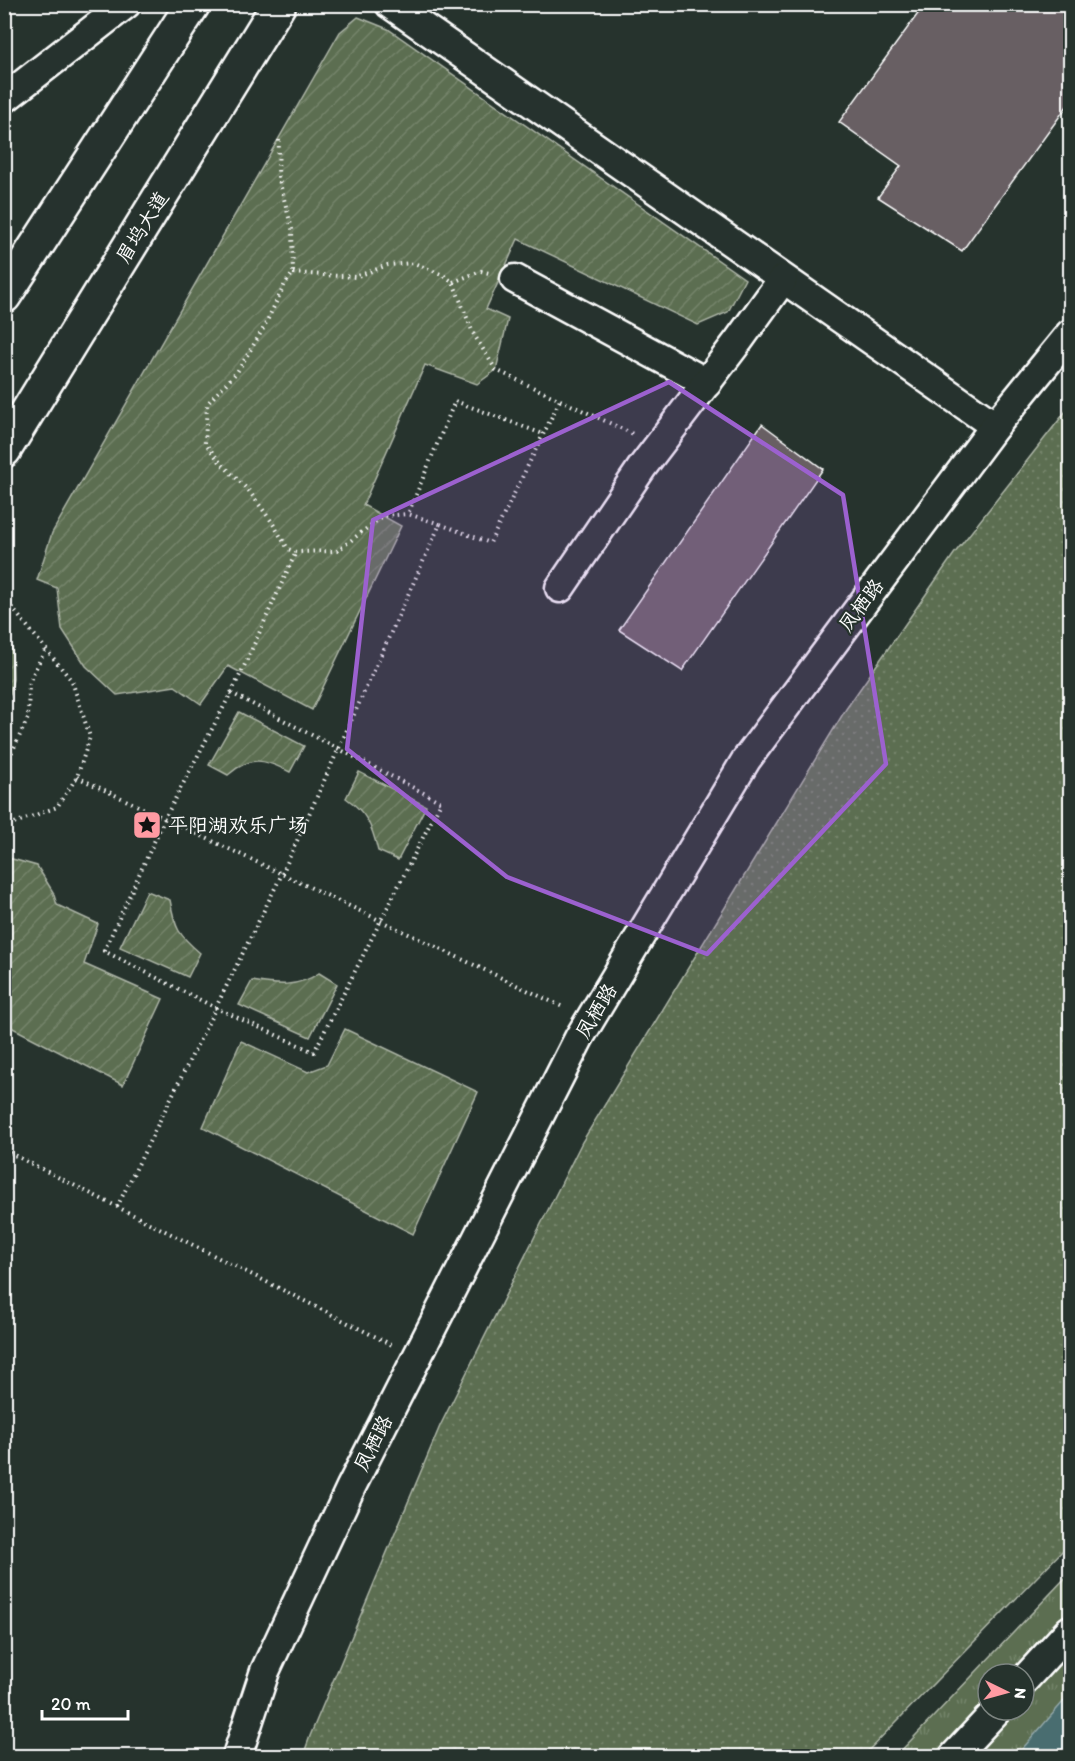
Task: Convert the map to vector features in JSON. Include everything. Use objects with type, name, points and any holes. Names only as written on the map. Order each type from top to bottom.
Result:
[{"type":"main road","points":[[4,296],[193,4]]},
{"type":"main road","name":"眉坞大道","points":[[4,450],[279,4]]},
{"type":"street","points":[[4,99],[126,4]]},
{"type":"street","points":[[390,4],[994,426]]},
{"type":"street","points":[[515,279],[707,383]]},
{"type":"street","points":[[560,588],[643,466],[783,279]]},
{"type":"street","name":"凤栖路","points":[[237,1756],[265,1671],[351,1487],[579,1038],[746,760],[994,426],[1071,334]]},
{"type":"street","points":[[1036,1667],[1071,1630]]},
{"type":"street","points":[[954,1756],[986,1722]]},
{"type":"path","points":[[279,140],[278,176],[292,229],[293,273],[237,372],[207,404],[205,443],[249,491],[288,549],[296,552],[337,551],[383,516],[408,514],[490,543],[560,400]]},
{"type":"path","points":[[293,273],[355,277],[388,265],[414,263],[443,275],[453,282],[473,333],[496,370],[658,446]]},
{"type":"path","points":[[453,282],[481,271],[515,279]]},
{"type":"path","points":[[408,514],[455,401],[543,434]]},
{"type":"path","points":[[117,1206],[282,874],[440,524]]},
{"type":"path","points":[[231,693],[441,802],[315,1052],[216,1008],[104,951],[165,818],[241,673],[296,552]]},
{"type":"path","points":[[4,597],[72,681],[90,737],[77,777],[57,807],[4,827]]},
{"type":"path","points":[[4,769],[28,718],[29,682],[46,648]]},
{"type":"path","points":[[77,777],[590,1020]]},
{"type":"path","points":[[4,1150],[417,1358]]},
{"type":"highlighted area","points":[[669,382],[843,495],[886,764],[707,954],[507,877],[347,749],[373,520]]},
{"type":"green space","points":[[358,17],[388,29],[745,279],[728,312],[698,325],[518,239],[486,309],[508,319],[496,370],[477,384],[425,365],[363,505],[401,526],[312,710],[228,666],[201,704],[175,686],[117,695],[86,666],[62,629],[57,588],[37,580],[52,533],[340,32]]},
{"type":"green space","points":[[1070,406],[1070,1543],[863,1756],[303,1756],[440,1426],[582,1142],[846,709],[954,554]]},
{"type":"green space","points":[[5,638],[12,648],[13,679],[5,717]]},
{"type":"green space","points":[[239,712],[304,746],[290,772],[273,764],[258,761],[244,764],[228,775],[209,765]]},
{"type":"green space","points":[[359,772],[426,806],[398,860],[378,851],[368,821],[346,798]]},
{"type":"green space","points":[[5,857],[37,866],[53,892],[57,905],[98,924],[84,964],[163,999],[123,1085],[5,1024]]},
{"type":"green space","points":[[147,891],[170,900],[179,930],[200,953],[188,977],[120,947]]},
{"type":"green space","points":[[319,973],[337,984],[310,1037],[239,1005],[252,981],[295,983]]},
{"type":"green space","points":[[345,1029],[478,1092],[413,1234],[203,1127],[241,1041],[308,1072],[327,1065]]},
{"type":"green space","points":[[1070,1573],[1070,1756],[896,1756],[976,1672],[976,1722],[1036,1722],[1036,1662],[985,1662]]},
{"type":"water","points":[[1070,1694],[1070,1756],[1016,1756]]},
{"type":"building","points":[[925,4],[1070,4],[1070,102],[962,251],[878,197],[901,166],[839,122]]},
{"type":"building","points":[[762,424],[823,469],[682,671],[619,630]]},
{"type":"place","name":"平阳湖欢乐广场","points":[[147,825]]}]
